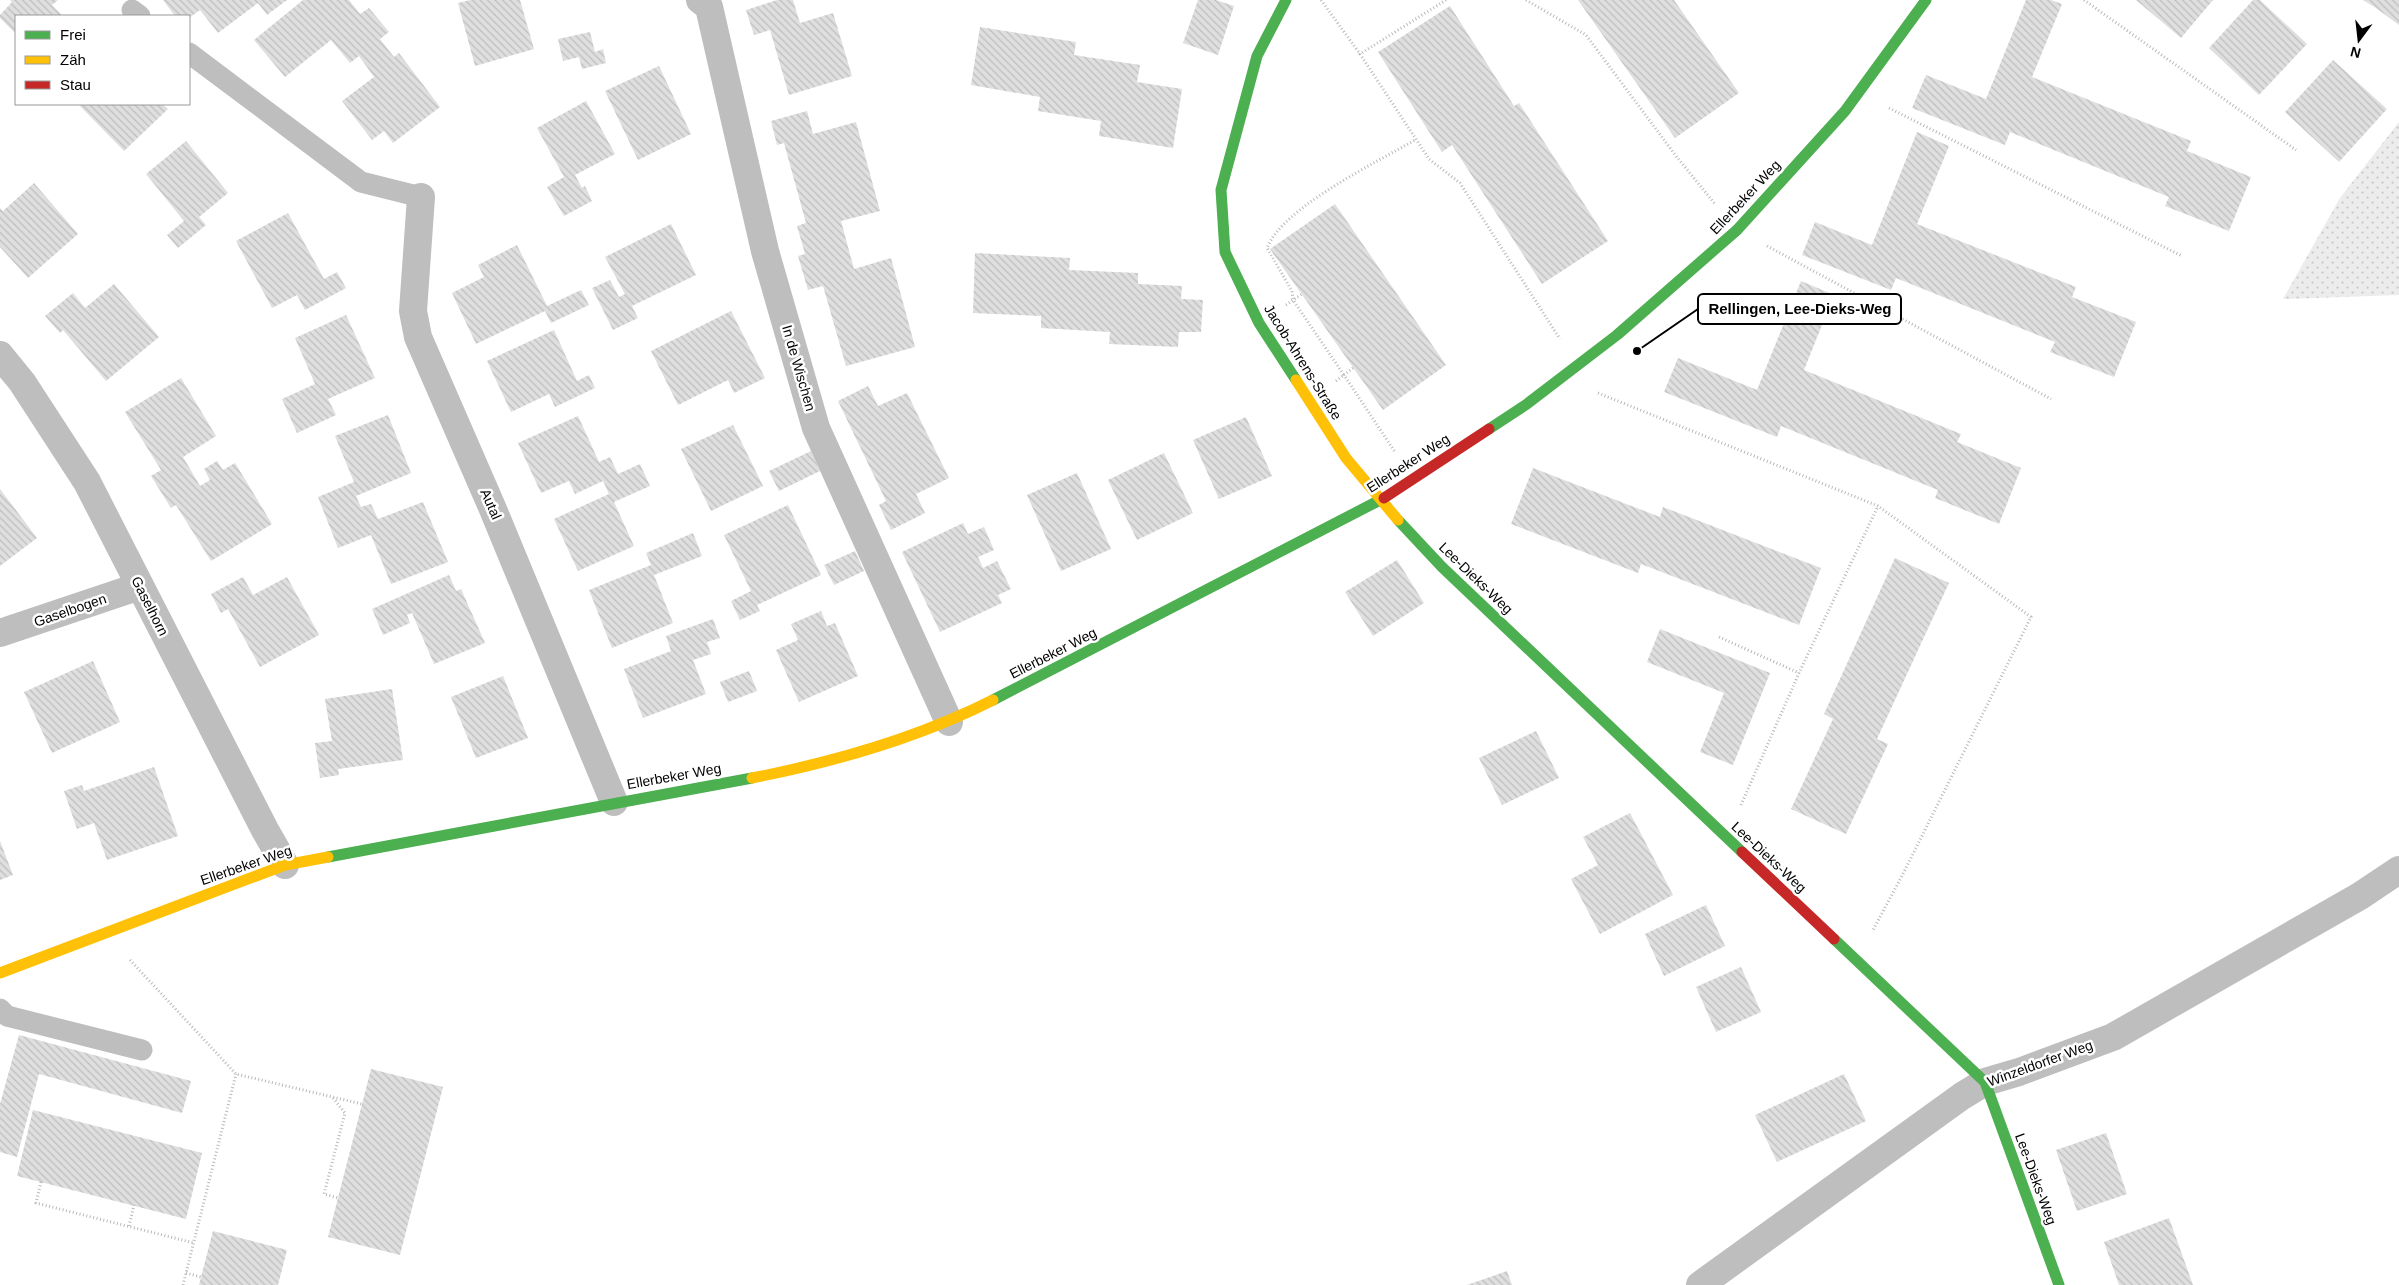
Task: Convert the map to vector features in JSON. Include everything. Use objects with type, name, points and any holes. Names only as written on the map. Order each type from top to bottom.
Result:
[{"type":"street","name":"In de Wischen","points":[[700,0],[709,7],[765,251],[816,428],[949,722]]},
{"type":"street","name":"Jacob-Ahrens-Straße","points":[[1286,0],[1257,56],[1221,190],[1225,252],[1259,323],[1311,400],[1351,465],[1381,500]]},
{"type":"street","name":"Ellerbeker Weg","points":[[0,973],[285,865],[808,766],[949,722],[1084,654],[1381,500],[1527,404],[1617,335],[1737,230],[1845,111],[1926,0]]},
{"type":"street","name":"Autal","points":[[421,197],[413,311],[418,337],[492,507],[614,802]]},
{"type":"street","name":"Gaselhorn","points":[[0,355],[22,382],[87,482],[265,830],[285,865]]},
{"type":"street","name":"Lee-Dieks-Weg","points":[[1381,500],[1442,566],[1726,839],[1985,1082],[2059,1285]]},
{"type":"street","name":"Gaselbogen","points":[[0,633],[140,586]]},
{"type":"street","name":"Winzeldorfer Weg","points":[[1700,1285],[1962,1096],[1985,1082],[2019,1072],[2113,1037],[2360,896],[2399,870]]},
{"type":"lane","points":[[190,54],[361,182],[421,197]]},
{"type":"lane","points":[[0,1009],[7,1016],[142,1050]]},
{"type":"path","points":[[1321,0],[1360,54],[1414,140],[1429,159],[1460,183],[1564,344]]},
{"type":"path","points":[[1360,54],[1446,0]]},
{"type":"path","points":[[1526,0],[1586,35],[1676,156],[1719,208]]},
{"type":"path","points":[[2084,0],[2296,150]]},
{"type":"path","points":[[1889,108],[2182,256]]},
{"type":"path","points":[[1400,461],[1293,300],[1292,291],[1267,248],[1271,237],[1311,201],[1414,140]]},
{"type":"path","points":[[1763,244],[2051,399]]},
{"type":"path","points":[[1311,400],[1353,368]]},
{"type":"path","points":[[1598,393],[1878,506],[2031,617],[1903,874],[1871,933],[1863,966]]},
{"type":"path","points":[[1726,839],[1799,673],[1878,506]]},
{"type":"path","points":[[1719,638],[1799,673]]},
{"type":"path","points":[[128,957],[236,1074],[362,1104]]},
{"type":"path","points":[[183,1285],[236,1074]]},
{"type":"path","points":[[332,1097],[345,1113],[324,1194],[338,1198]]},
{"type":"path","points":[[41,1182],[36,1203],[194,1243]]},
{"type":"path","points":[[129,1226],[134,1206]]},
{"type":"path","points":[[186,1273],[201,1277]]},
{"type":"shaded area","points":[[2399,122],[2399,295],[2283,299],[2340,198]]},
{"type":"building","points":[[10,0],[58,0],[52,5],[62,15],[15,15],[15,33],[0,18],[0,15],[12,2]]},
{"type":"building","points":[[163,0],[287,0],[267,15],[258,3],[218,33],[200,10],[190,17],[190,15],[174,15]]},
{"type":"building","points":[[303,0],[349,0],[360,14],[369,8],[389,32],[380,39],[394,57],[399,53],[440,107],[393,143],[384,131],[372,140],[342,101],[374,77],[359,56],[350,63],[331,40],[285,77],[254,40]]},
{"type":"building","points":[[470,0],[520,0],[534,49],[475,66],[458,3]]},
{"type":"building","points":[[777,0],[793,0],[800,23],[833,13],[852,76],[789,95],[770,30],[754,35],[746,10]]},
{"type":"building","points":[[1198,0],[1216,0],[1234,6],[1218,55],[1183,43]]},
{"type":"building","points":[[1578,0],[1674,0],[1739,93],[1675,138]]},
{"type":"building","points":[[2026,0],[2051,0],[2062,4],[2032,77],[2191,141],[2187,151],[2251,177],[2229,231],[2165,206],[2169,197],[2010,132],[2005,145],[1912,108],[1926,75],[1986,99]]},
{"type":"building","points":[[2136,0],[2213,0],[2181,38]]},
{"type":"building","points":[[2253,0],[2260,0],[2307,44],[2259,95],[2209,48]]},
{"type":"building","points":[[2363,0],[2399,0],[2399,25],[2376,8]]},
{"type":"building","points":[[1450,6],[1514,106],[1519,103],[1608,241],[1542,284],[1452,145],[1442,152],[1378,52]]},
{"type":"building","points":[[980,27],[1076,42],[1074,55],[1140,65],[1137,82],[1182,89],[1173,148],[1099,136],[1101,121],[1038,111],[1040,97],[971,85]]},
{"type":"building","points":[[590,32],[595,52],[603,49],[606,63],[582,69],[579,57],[563,61],[558,39]]},
{"type":"building","points":[[2333,60],[2387,109],[2339,162],[2285,112]]},
{"type":"building","points":[[659,66],[691,134],[638,160],[605,91]]},
{"type":"building","points":[[586,101],[615,154],[575,175],[582,188],[585,186],[592,201],[564,216],[547,187],[564,177],[537,128]]},
{"type":"building","points":[[79,105],[163,105],[168,109],[124,151]]},
{"type":"building","points":[[807,111],[813,134],[856,122],[880,211],[841,221],[854,269],[891,258],[915,347],[846,366],[823,286],[808,290],[798,256],[805,254],[797,226],[806,223],[784,143],[777,145],[771,121]]},
{"type":"building","points":[[1917,132],[1949,146],[1917,224],[2076,287],[2072,297],[2136,322],[2114,377],[2050,352],[2055,342],[1896,278],[1891,290],[1802,255],[1815,222],[1872,245]]},
{"type":"building","points":[[186,141],[228,193],[199,217],[206,225],[178,248],[167,235],[184,221],[146,174]]},
{"type":"building","points":[[34,183],[78,234],[28,278],[0,247],[0,208],[3,211]]},
{"type":"building","points":[[1335,204],[1446,365],[1383,410],[1270,249]]},
{"type":"building","points":[[288,213],[324,279],[337,272],[346,288],[305,310],[297,295],[272,308],[236,241]]},
{"type":"building","points":[[671,224],[696,275],[632,306],[638,318],[613,330],[592,288],[610,280],[619,297],[625,294],[605,257]]},
{"type":"building","points":[[517,245],[547,306],[581,290],[589,305],[551,323],[545,311],[476,344],[452,293],[484,277],[478,265]]},
{"type":"building","points":[[975,253],[1070,258],[1069,270],[1138,273],[1138,284],[1182,286],[1181,299],[1203,300],[1201,332],[1179,332],[1178,347],[1109,344],[1110,332],[1041,328],[1041,316],[973,313]]},
{"type":"building","points":[[1801,281],[1834,295],[1804,370],[1961,434],[1957,442],[2021,468],[1999,524],[1935,498],[1938,490],[1781,426],[1777,437],[1664,392],[1678,358],[1757,390]]},
{"type":"building","points":[[114,284],[159,337],[106,381],[63,330],[60,333],[45,316],[73,293],[85,308]]},
{"type":"building","points":[[731,311],[765,378],[734,393],[728,380],[678,405],[651,351]]},
{"type":"building","points":[[346,315],[375,378],[328,399],[336,415],[297,433],[282,399],[315,384],[295,338]]},
{"type":"building","points":[[554,330],[577,381],[589,375],[595,388],[555,407],[549,394],[511,412],[487,361]]},
{"type":"building","points":[[181,378],[216,436],[183,457],[200,486],[210,480],[204,469],[217,461],[223,470],[235,463],[272,524],[211,561],[176,505],[171,508],[151,476],[161,470],[125,412]]},
{"type":"building","points":[[868,386],[878,406],[907,393],[949,478],[916,494],[925,513],[891,530],[879,505],[886,501],[838,401]]},
{"type":"building","points":[[388,415],[411,473],[356,496],[361,507],[371,504],[378,519],[423,502],[448,562],[391,584],[371,535],[338,548],[318,497],[354,482],[335,436]]},
{"type":"building","points":[[578,416],[599,462],[610,457],[618,474],[640,464],[650,486],[614,502],[634,546],[578,571],[554,519],[609,494],[603,481],[575,494],[569,481],[541,493],[518,443]]},
{"type":"building","points":[[1246,417],[1272,476],[1219,499],[1193,440]]},
{"type":"building","points":[[733,425],[763,486],[711,511],[681,449]]},
{"type":"building","points":[[811,451],[820,471],[779,491],[769,471]]},
{"type":"building","points":[[1164,453],[1193,513],[1137,540],[1108,480]]},
{"type":"building","points":[[1533,468],[1660,517],[1663,507],[1821,568],[1799,625],[1641,564],[1638,573],[1511,524]]},
{"type":"building","points":[[1077,473],[1111,549],[1061,571],[1027,495]]},
{"type":"building","points":[[0,489],[37,538],[0,566]]},
{"type":"building","points":[[788,505],[821,575],[757,605],[760,611],[740,620],[731,601],[751,591],[724,535]]},
{"type":"building","points":[[963,523],[968,534],[984,527],[994,550],[978,557],[983,568],[997,561],[1011,589],[998,595],[1002,603],[940,632],[902,552]]},
{"type":"building","points":[[693,533],[702,556],[654,575],[673,623],[612,648],[589,590],[651,565],[646,553]]},
{"type":"building","points":[[855,551],[864,571],[834,585],[824,565]]},
{"type":"building","points":[[1895,558],[1949,583],[1877,739],[1888,744],[1846,834],[1791,809],[1833,719],[1824,714]]},
{"type":"building","points":[[1397,560],[1424,603],[1373,636],[1345,592]]},
{"type":"building","points":[[449,575],[456,591],[461,589],[485,643],[434,664],[412,613],[407,615],[410,623],[383,635],[372,609]]},
{"type":"building","points":[[243,577],[253,595],[287,577],[319,635],[260,667],[228,609],[221,613],[211,594]]},
{"type":"building","points":[[821,611],[827,626],[835,623],[858,676],[799,702],[776,650],[798,640],[791,624]]},
{"type":"building","points":[[713,619],[720,638],[707,642],[711,654],[693,660],[706,694],[643,718],[624,669],[671,651],[666,636]]},
{"type":"building","points":[[1660,629],[1770,673],[1733,765],[1700,752],[1724,693],[1647,662]]},
{"type":"building","points":[[93,661],[120,722],[52,753],[24,692]]},
{"type":"building","points":[[749,671],[757,691],[728,702],[720,682]]},
{"type":"building","points":[[503,676],[528,738],[476,758],[451,697]]},
{"type":"building","points":[[392,689],[403,760],[338,769],[339,775],[320,778],[315,743],[332,741],[325,699]]},
{"type":"building","points":[[1536,731],[1559,778],[1502,805],[1479,758]]},
{"type":"building","points":[[154,767],[178,836],[107,860],[94,823],[77,829],[64,791],[82,785],[84,791]]},
{"type":"building","points":[[1630,813],[1673,895],[1600,934],[1571,879],[1598,865],[1583,837]]},
{"type":"building","points":[[0,841],[13,875],[0,880]]},
{"type":"building","points":[[1706,905],[1725,946],[1664,976],[1645,934]]},
{"type":"building","points":[[1741,967],[1761,1012],[1716,1032],[1696,987]]},
{"type":"building","points":[[19,1035],[191,1081],[182,1113],[39,1074],[17,1157],[0,1152],[0,1104]]},
{"type":"building","points":[[371,1069],[443,1087],[400,1255],[328,1237]]},
{"type":"building","points":[[1844,1074],[1866,1121],[1777,1162],[1755,1115]]},
{"type":"building","points":[[33,1110],[202,1153],[186,1219],[17,1176]]},
{"type":"building","points":[[2106,1133],[2127,1194],[2077,1211],[2056,1150]]},
{"type":"building","points":[[2169,1218],[2193,1285],[2119,1285],[2104,1242]]},
{"type":"building","points":[[213,1231],[287,1250],[278,1285],[199,1285]]},
{"type":"building","points":[[1507,1271],[1512,1285],[1467,1285]]},
{"type":"traffic: fast","points":[[1286,0],[1257,56],[1221,190],[1225,252],[1259,323],[1296,380]]},
{"type":"traffic: fast","points":[[1489,429],[1527,404],[1617,335],[1737,230],[1845,111],[1926,0]]},
{"type":"traffic: fast","points":[[993,700],[1384,498]]},
{"type":"traffic: fast","points":[[1398,520],[1442,567],[1742,852]]},
{"type":"traffic: fast","points":[[328,857],[752,778]]},
{"type":"traffic: fast","points":[[1834,939],[1985,1082],[2059,1285]]},
{"type":"traffic: slow","points":[[1296,380],[1346,458],[1398,520]]},
{"type":"traffic: slow","points":[[752,778],[783,772],[875,747],[935,726],[993,700]]},
{"type":"traffic: slow","points":[[0,973],[285,865],[328,857]]},
{"type":"traffic: jam","points":[[1384,498],[1489,429]]},
{"type":"traffic: jam","points":[[1742,852],[1834,939]]},
{"type":"place","name":"Rellingen, Lee-Dieks-Weg","points":[[1637,351]]}]
